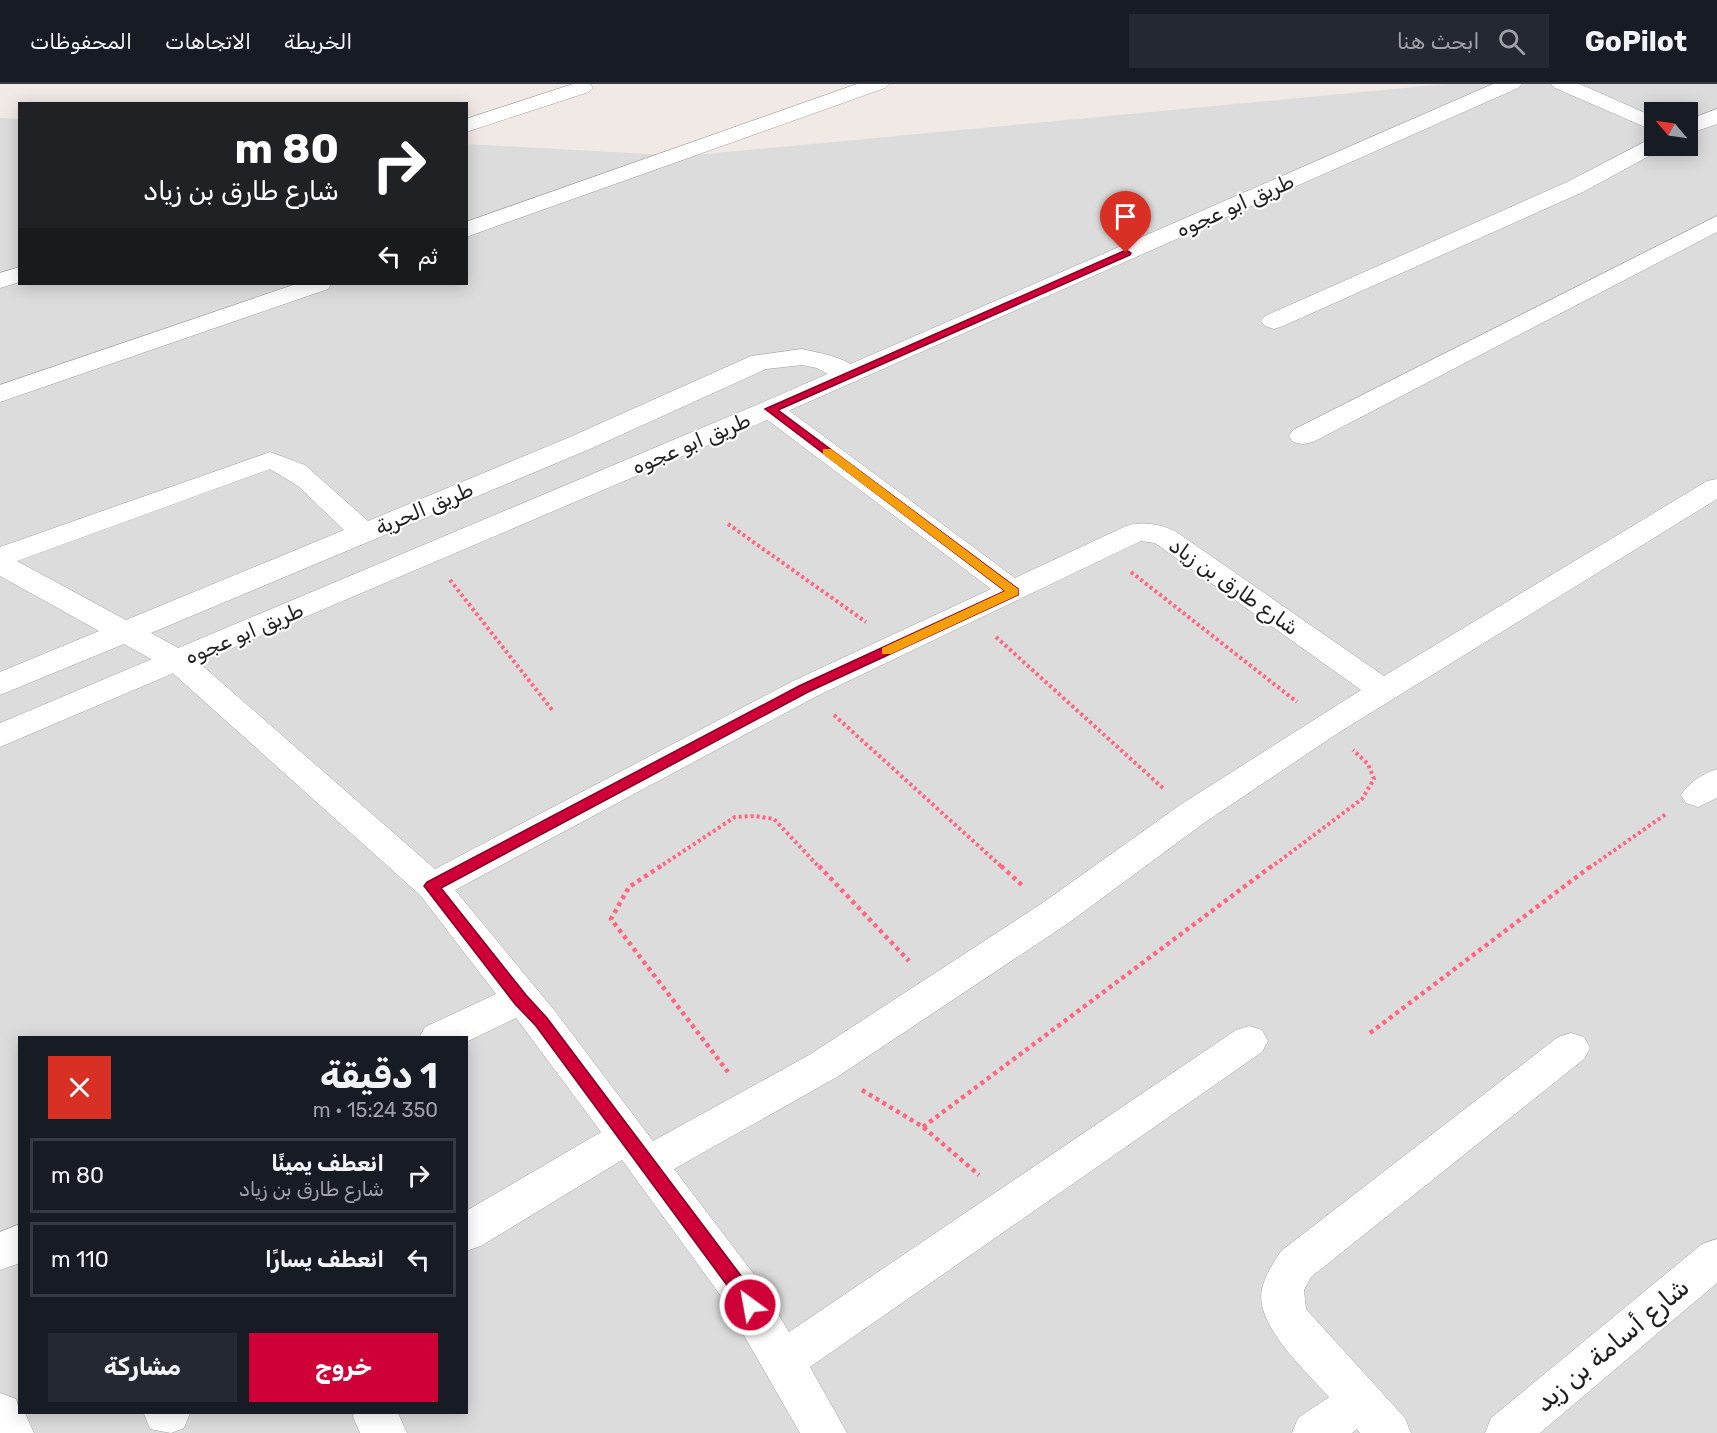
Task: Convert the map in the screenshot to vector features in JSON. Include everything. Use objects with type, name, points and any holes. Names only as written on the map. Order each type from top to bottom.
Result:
[{"type":"street","points":[[468,230],[704,144],[878,84]]},
{"type":"street","name":"طريق ابو عجوه","points":[[0,736],[849,375],[1511,84]]},
{"type":"street","points":[[1562,84],[1644,120]]},
{"type":"street","points":[[468,125],[582,88]]},
{"type":"street","points":[[1698,124],[1717,116]]},
{"type":"street","points":[[1274,321],[1575,187],[1644,149]]},
{"type":"street","points":[[1303,436],[1717,223]]},
{"type":"street","points":[[0,281],[18,275]]},
{"type":"street","points":[[0,394],[316,285]]},
{"type":"street","name":"طريق الحرية","points":[[0,684],[580,443],[760,362],[802,357],[825,362],[849,375]]},
{"type":"street","points":[[770,409],[1014,592]]},
{"type":"street","points":[[0,557],[270,460],[283,463],[298,474],[364,533]]},
{"type":"street","points":[[468,1232],[636,1151],[754,1106],[823,1066],[1054,914],[1192,813],[1327,725],[1717,487]]},
{"type":"street","name":"شارع طارق بن زياد","points":[[432,886],[804,689],[1014,592],[1136,532],[1152,532],[1166,537],[1384,691]]},
{"type":"street","points":[[0,564],[178,661],[432,886],[521,999],[542,1022],[738,1286],[825,1433]]},
{"type":"street","points":[[442,1036],[521,999]]},
{"type":"street","points":[[783,1361],[1249,1041]]},
{"type":"street","points":[[1314,1433],[1375,1418],[1288,1319],[1281,1295],[1285,1281],[1296,1264],[1571,1048]]},
{"type":"street","points":[[0,1252],[18,1243]]},
{"type":"street","name":"شارع أسامة بن زيد","points":[[1507,1433],[1717,1257]]},
{"type":"street","points":[[0,1414],[12,1433]]},
{"type":"path","points":[[728,524],[898,645]]},
{"type":"path","points":[[923,1127],[1362,799],[1374,779],[1368,764],[1327,725],[1102,550]]},
{"type":"path","points":[[429,554],[553,711]]},
{"type":"path","points":[[969,612],[1192,813]]},
{"type":"path","points":[[804,689],[1054,914]]},
{"type":"path","points":[[754,1106],[611,919],[629,887],[735,817],[755,816],[774,819],[937,990]]},
{"type":"path","points":[[1370,1033],[1616,847]]},
{"type":"path","points":[[823,1066],[923,1127],[1011,1204]]},
{"type":"shaded area","points":[[1447,84],[1717,84],[1717,1433],[0,1433],[0,118],[18,119],[18,285],[468,285],[468,144],[684,156]]},
{"type":"slow traffic","points":[[827,452],[1014,592],[886,651]]},
{"type":"route","points":[[750,1305],[542,1022],[521,999],[432,886],[804,689],[1014,592],[770,409],[1126,253]]}]
